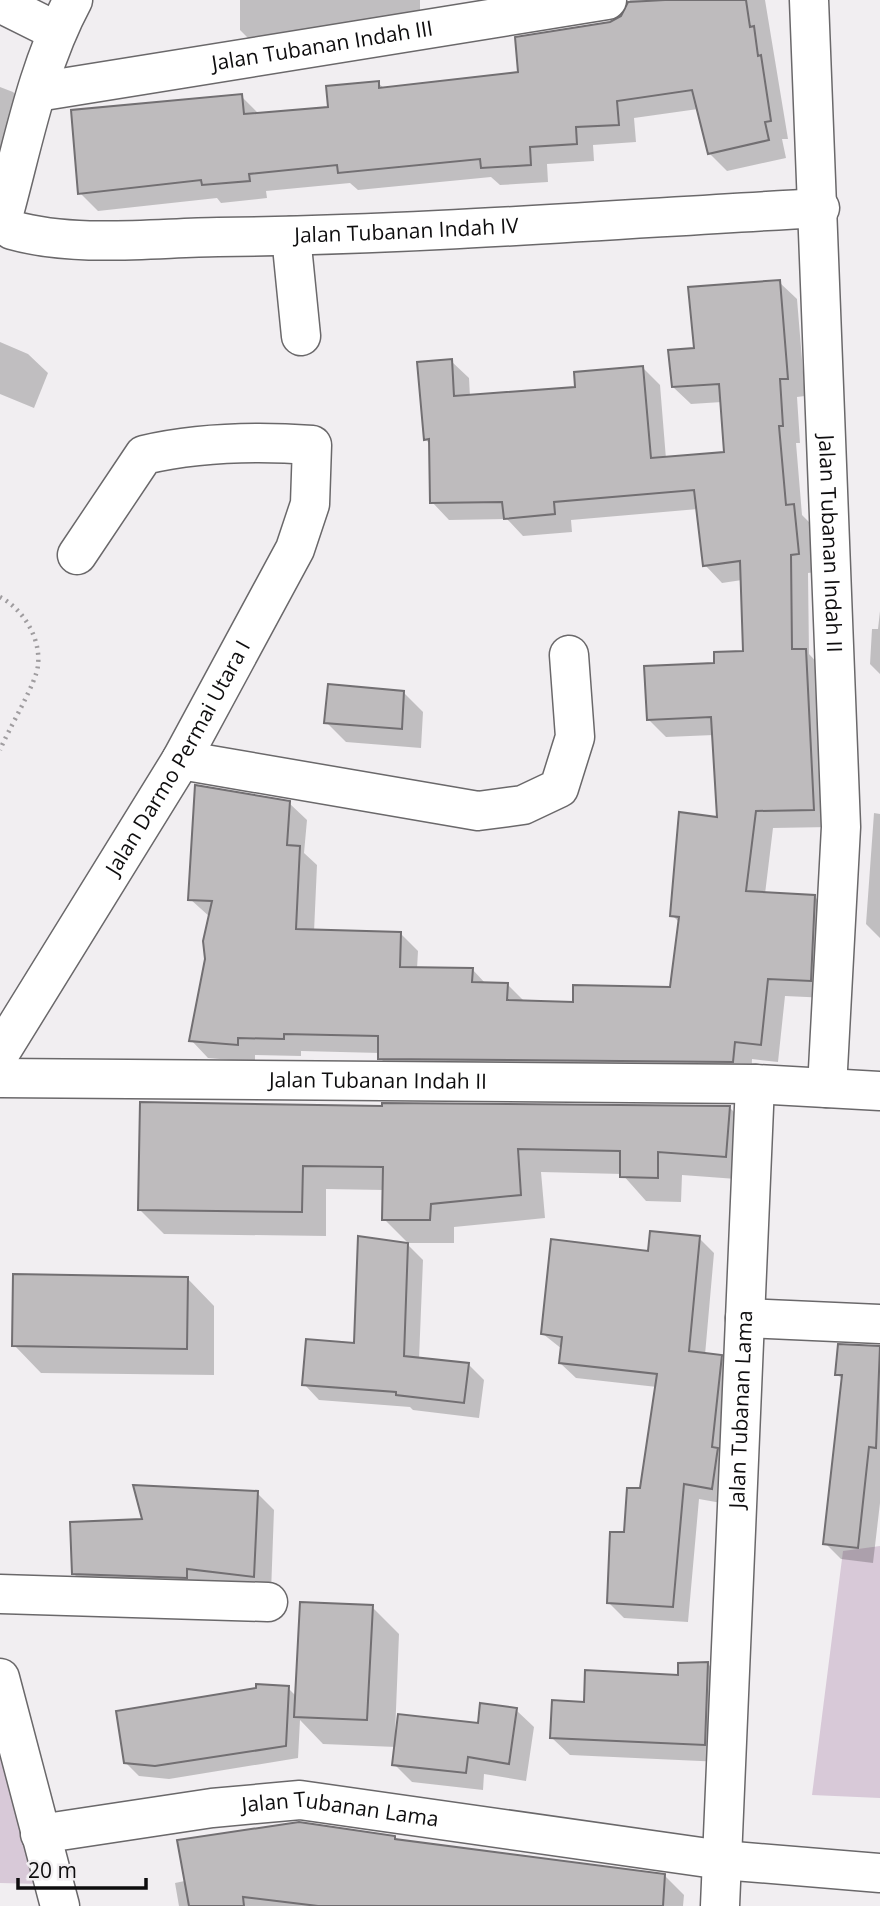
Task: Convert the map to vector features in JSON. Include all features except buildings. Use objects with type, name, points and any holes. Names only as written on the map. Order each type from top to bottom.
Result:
[{"type":"street","name":"Jalan Tubanan Indah III","points":[[37,92],[607,0]]},
{"type":"street","name":"Jalan Tubanan Indah II","points":[[809,0],[820,208],[822,375],[841,827],[827,1088]]},
{"type":"street","points":[[0,4],[65,16],[37,92]]},
{"type":"street","name":"Jalan Tubanan Indah IV","points":[[37,92],[3,217],[12,230],[84,239],[291,236],[820,208]]},
{"type":"street","points":[[291,236],[301,337]]},
{"type":"street","name":"Jalan Darmo Permai Utara I","points":[[0,1053],[181,760],[295,550],[310,505],[312,445],[271,442],[187,445],[144,455],[76,555]]},
{"type":"street","points":[[181,760],[478,811],[523,805],[559,788],[575,737],[569,655]]},
{"type":"street","name":"Jalan Tubanan Indah II","points":[[0,1078],[755,1084]]},
{"type":"street","points":[[755,1084],[880,1091]]},
{"type":"street","name":"Jalan Tubanan Lama","points":[[720,1906],[755,1084]]},
{"type":"street","points":[[745,1318],[880,1324]]},
{"type":"street","points":[[0,1594],[268,1602]]},
{"type":"street","points":[[2,1690],[60,1906]]},
{"type":"street","name":"Jalan Tubanan Lama","points":[[40,1834],[212,1808],[300,1800],[722,1860]]},
{"type":"street","points":[[722,1860],[880,1873]]},
{"type":"path","points":[[0,597],[21,613],[31,629],[38,667],[0,750]]},
{"type":"shaded area","points":[[880,1546],[880,1798],[812,1795],[843,1551]]},
{"type":"shaded area","points":[[0,1722],[41,1884],[0,1883]]}]
